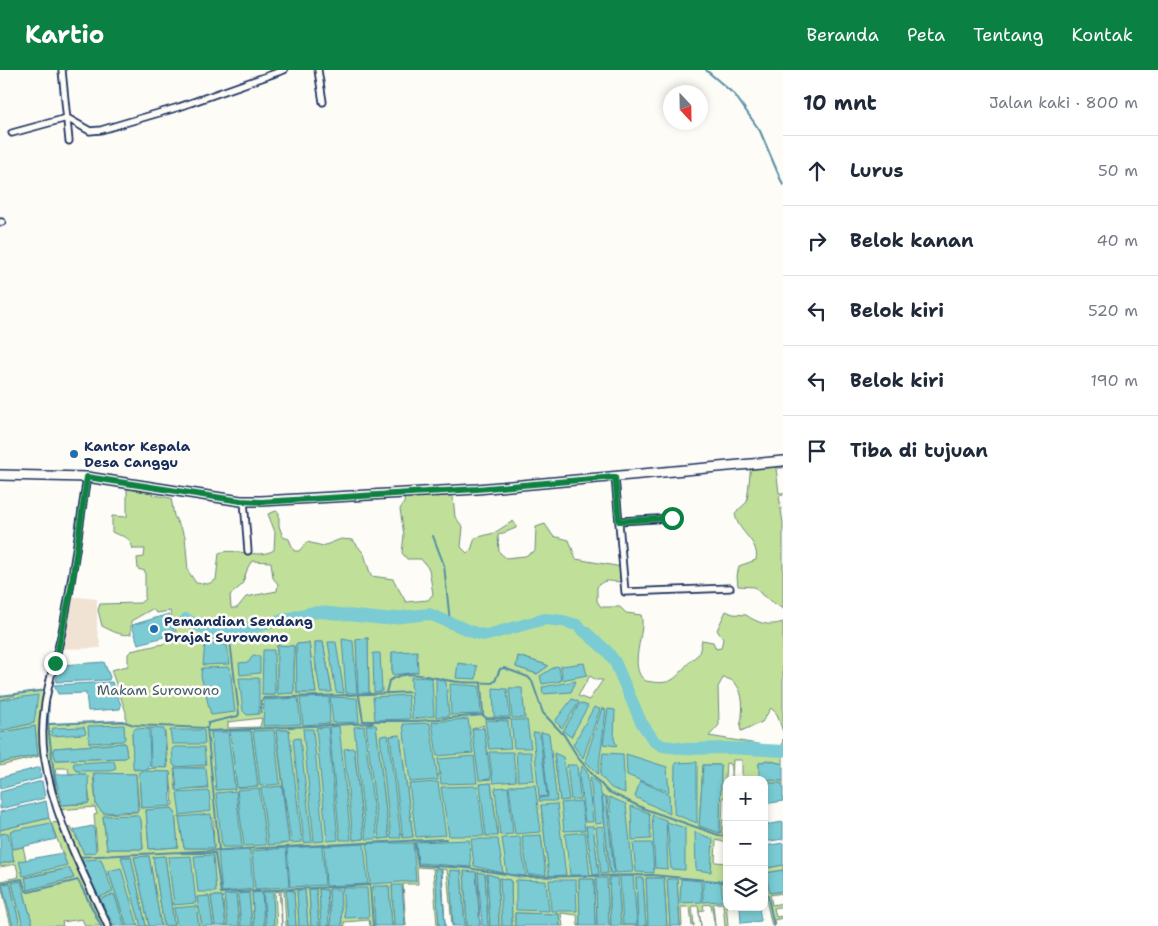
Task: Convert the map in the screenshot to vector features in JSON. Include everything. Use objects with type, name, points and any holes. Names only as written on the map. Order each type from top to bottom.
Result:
[{"type":"street","points":[[62,70],[69,141]]},
{"type":"street","points":[[12,133],[66,118],[86,129],[98,131],[179,107],[284,70]]},
{"type":"street","points":[[318,70],[323,102]]},
{"type":"street","points":[[0,475],[87,477],[244,501],[364,497],[615,477],[783,461]]},
{"type":"street","points":[[87,477],[71,589],[59,649],[46,691],[43,722],[44,752],[60,822],[108,926]]},
{"type":"street","points":[[615,477],[625,592],[730,588]]},
{"type":"street","points":[[244,501],[248,551]]},
{"type":"street","points":[[619,521],[672,518]]},
{"type":"shaded area","points":[[69,596],[97,599],[97,629],[101,648],[59,649]]},
{"type":"green space","points":[[783,461],[783,468],[776,468],[779,493],[783,493],[783,495],[779,496],[783,523],[783,609],[762,595],[755,587],[738,586],[739,566],[756,560],[756,553],[755,547],[740,526],[735,513],[747,502],[751,464]]},
{"type":"green space","name":"Makam Surowono","points":[[127,488],[150,491],[153,495],[171,498],[174,516],[185,536],[188,571],[196,583],[208,584],[216,580],[219,553],[232,551],[261,554],[274,550],[275,532],[268,514],[276,511],[279,513],[279,526],[283,537],[289,539],[294,551],[299,551],[307,542],[323,546],[341,539],[353,540],[364,554],[371,576],[393,579],[406,602],[428,600],[433,594],[429,569],[421,559],[407,559],[402,553],[404,535],[400,509],[404,503],[405,494],[448,491],[453,497],[455,517],[463,527],[461,547],[467,553],[471,550],[475,538],[494,533],[513,521],[516,528],[498,535],[499,552],[506,558],[525,556],[535,551],[536,527],[545,524],[553,536],[569,540],[576,559],[622,567],[623,581],[606,581],[600,584],[597,587],[597,601],[601,607],[620,607],[626,613],[641,615],[642,630],[638,649],[638,668],[640,675],[646,681],[657,683],[672,680],[677,676],[699,654],[702,640],[713,642],[716,649],[721,648],[723,639],[717,630],[726,611],[733,614],[746,615],[763,623],[783,622],[783,732],[777,714],[771,708],[762,722],[741,731],[742,697],[740,691],[734,682],[729,679],[723,678],[718,687],[719,725],[709,736],[782,748],[783,739],[783,764],[767,760],[759,763],[760,776],[742,776],[742,760],[733,760],[731,776],[731,764],[726,763],[725,776],[723,776],[723,842],[716,840],[715,862],[723,863],[723,903],[713,904],[715,926],[711,904],[703,905],[704,910],[699,911],[701,926],[698,906],[692,906],[694,926],[692,926],[690,907],[681,907],[682,926],[680,926],[677,880],[667,879],[670,926],[667,926],[664,878],[646,878],[648,926],[646,926],[643,878],[636,879],[638,926],[621,926],[618,877],[609,877],[611,926],[609,926],[606,878],[596,879],[597,926],[595,926],[594,879],[579,879],[580,926],[578,926],[577,915],[561,913],[563,926],[560,926],[559,914],[515,913],[515,926],[512,926],[511,880],[501,878],[502,926],[499,926],[498,877],[487,874],[490,926],[488,926],[485,874],[478,873],[480,926],[476,872],[464,872],[467,926],[465,926],[461,871],[450,871],[452,926],[447,870],[442,869],[445,926],[441,869],[436,868],[439,926],[437,926],[433,868],[417,867],[418,884],[403,884],[406,926],[392,886],[394,926],[392,926],[389,886],[373,887],[375,926],[370,926],[369,920],[344,922],[345,926],[342,926],[340,890],[329,889],[331,926],[329,926],[327,890],[319,889],[321,926],[319,926],[316,889],[309,890],[311,926],[308,926],[305,890],[297,890],[299,926],[296,926],[294,891],[287,890],[288,926],[286,926],[284,891],[281,891],[282,926],[279,891],[275,892],[277,926],[274,926],[272,892],[263,893],[266,926],[264,926],[262,893],[252,893],[254,926],[252,926],[249,893],[238,894],[241,926],[239,926],[236,894],[225,895],[228,926],[226,926],[222,896],[211,896],[215,926],[213,926],[208,896],[197,897],[202,926],[199,926],[196,907],[174,908],[177,926],[164,926],[161,926],[149,856],[134,857],[149,926],[146,926],[131,857],[122,857],[141,926],[138,926],[108,871],[127,926],[125,926],[114,894],[101,899],[114,926],[85,926],[82,919],[62,922],[63,926],[33,926],[21,882],[12,883],[23,926],[20,926],[10,883],[2,885],[13,926],[11,926],[0,881],[19,877],[16,864],[0,867],[0,864],[14,861],[7,833],[0,834],[0,830],[49,818],[51,823],[60,822],[62,828],[71,827],[84,853],[97,849],[94,815],[97,814],[95,807],[57,810],[44,755],[0,766],[0,763],[38,755],[35,726],[0,733],[0,731],[34,723],[14,696],[0,700],[0,696],[46,690],[43,731],[48,730],[48,724],[126,722],[126,712],[111,670],[128,666],[128,654],[131,651],[163,644],[177,635],[170,611],[157,613],[152,609],[131,621],[131,634],[127,635],[102,626],[98,610],[100,604],[140,603],[145,599],[145,571],[138,569],[137,558],[144,557],[145,549],[133,549],[130,541],[112,532],[112,516],[127,517]],"holes":[[[252,561],[271,562],[273,578],[278,584],[277,591],[246,597],[237,608],[231,608],[230,595],[242,585]],[[368,638],[369,693],[358,693],[356,639]],[[315,642],[323,642],[332,691],[316,671]],[[309,643],[316,693],[297,693],[296,644]],[[277,646],[294,646],[294,693],[277,694]],[[273,650],[275,695],[263,695]],[[392,652],[418,672],[392,675]],[[518,656],[547,665],[537,674],[516,667]],[[590,676],[596,680],[603,680],[589,700],[578,696]],[[262,718],[260,727],[228,728],[228,722]],[[484,725],[482,728],[484,728],[490,779],[480,780],[472,729]],[[376,726],[389,838],[379,839]],[[148,728],[165,732],[168,767],[134,770],[132,732]],[[289,730],[286,811],[276,731]],[[230,731],[251,731],[258,786],[237,787]],[[227,732],[235,788],[217,790],[211,733]],[[542,733],[557,801],[539,798],[548,798]],[[400,735],[413,837],[390,736]],[[125,743],[127,757],[125,758],[56,760],[54,748]],[[354,748],[364,839],[353,840]],[[554,754],[563,758],[568,800],[560,800]],[[703,765],[721,765],[720,833],[699,826]],[[204,767],[207,789],[176,790],[174,769]],[[56,768],[68,768],[69,774],[86,774],[90,801],[87,804],[62,805],[55,776]],[[170,772],[173,805],[141,808],[139,773]],[[93,774],[136,774],[139,809],[137,812],[104,814],[96,805]],[[491,783],[498,835],[486,836],[481,784]],[[282,786],[289,843],[261,789]],[[602,797],[607,797],[614,872],[610,873]],[[541,805],[566,875],[549,875]],[[172,808],[175,812],[178,847],[149,849],[146,810]],[[136,815],[141,820],[143,849],[107,849],[103,817]],[[179,817],[213,818],[214,848],[184,848]],[[51,823],[67,865],[19,862],[26,860],[23,847],[13,849]],[[586,826],[593,827],[599,874],[593,874]],[[541,835],[546,875],[528,875]],[[165,856],[174,924],[164,926],[153,857]],[[69,868],[74,878],[28,890],[25,877]]]},
{"type":"green space","points":[[768,780],[783,781],[783,785],[780,783],[768,783]]},
{"type":"green space","points":[[783,865],[783,870],[768,873],[768,868]]},
{"type":"green space","points":[[768,883],[770,893],[783,891],[783,893],[770,895],[772,905],[783,903],[783,906],[774,908],[776,917],[783,916],[783,918],[774,920],[775,926],[772,926],[768,908]]},
{"type":"green space","points":[[724,911],[727,911],[728,926],[725,926]]},
{"type":"water","name":"Pemandian Sendang Drajat Surowono","points":[[169,614],[175,634],[138,644],[132,625]]},
{"type":"water","points":[[368,638],[369,693],[358,693],[356,639]]},
{"type":"water","points":[[342,639],[353,641],[357,693],[346,693]]},
{"type":"water","points":[[205,642],[227,645],[230,664],[203,665]]},
{"type":"water","points":[[315,642],[323,642],[332,692],[320,692],[315,659]]},
{"type":"water","points":[[328,642],[336,642],[344,693],[336,692]]},
{"type":"water","points":[[309,643],[316,693],[297,693],[296,644]]},
{"type":"water","points":[[277,645],[294,646],[294,693],[277,694]]},
{"type":"water","points":[[263,650],[274,650],[275,695],[262,695]]},
{"type":"water","points":[[417,651],[418,672],[392,675],[392,652]]},
{"type":"water","points":[[373,653],[380,653],[382,691],[374,692]]},
{"type":"water","points":[[253,655],[260,656],[260,673],[240,675],[239,663],[249,662]]},
{"type":"water","points":[[518,656],[547,665],[547,667],[537,674],[516,667]]},
{"type":"water","points":[[104,662],[110,677],[109,680],[56,682],[58,668],[62,665]]},
{"type":"water","points":[[458,663],[477,666],[476,679],[456,678]]},
{"type":"water","points":[[584,663],[587,675],[562,680],[561,666]]},
{"type":"water","points":[[556,666],[559,667],[561,681],[542,684],[540,676]]},
{"type":"water","points":[[230,667],[235,712],[211,715],[201,676],[202,668]]},
{"type":"water","points":[[411,677],[432,678],[434,716],[412,719]]},
{"type":"water","points":[[239,678],[259,678],[259,714],[247,715],[243,711]]},
{"type":"water","points":[[436,678],[446,682],[449,716],[436,717]]},
{"type":"water","points":[[576,681],[571,692],[543,694],[542,687]]},
{"type":"water","points":[[112,682],[121,705],[120,709],[88,711],[86,693],[58,694],[54,685]]},
{"type":"water","points":[[450,684],[479,686],[481,714],[451,715]]},
{"type":"water","points":[[493,688],[507,689],[510,717],[494,717]]},
{"type":"water","points":[[509,688],[522,688],[525,718],[512,718]]},
{"type":"water","points":[[38,695],[34,723],[0,731],[0,700]]},
{"type":"water","points":[[408,695],[410,719],[375,720],[373,697]]},
{"type":"water","points":[[329,697],[330,723],[303,725],[300,698]]},
{"type":"water","points":[[330,697],[357,698],[359,722],[333,723]]},
{"type":"water","points":[[298,698],[301,724],[263,726],[264,700]]},
{"type":"water","points":[[572,699],[579,702],[562,728],[555,721]]},
{"type":"water","points":[[580,703],[588,706],[571,737],[563,731]]},
{"type":"water","points":[[594,707],[600,709],[583,758],[573,745]]},
{"type":"water","points":[[602,708],[606,710],[598,774],[586,762],[586,758]]},
{"type":"water","points":[[608,709],[615,710],[614,739],[617,746],[603,744]]},
{"type":"water","points":[[468,719],[473,753],[437,756],[432,722]]},
{"type":"water","points":[[485,720],[508,721],[511,748],[489,749]]},
{"type":"water","points":[[511,720],[527,720],[531,748],[514,748]]},
{"type":"water","points":[[430,723],[438,780],[410,782],[403,724]]},
{"type":"water","points":[[124,725],[125,739],[123,741],[89,743],[88,726]]},
{"type":"water","points":[[366,725],[376,725],[389,838],[379,839]]},
{"type":"water","points":[[35,726],[38,755],[0,763],[0,733]]},
{"type":"water","points":[[339,726],[351,840],[340,840],[329,727]]},
{"type":"water","points":[[364,726],[377,839],[366,839],[354,727]]},
{"type":"water","points":[[84,727],[86,733],[83,734],[51,735],[53,728]]},
{"type":"water","points":[[328,727],[338,840],[327,841],[316,728]]},
{"type":"water","points":[[136,728],[149,729],[150,764],[148,770],[133,769],[132,732]]},
{"type":"water","points":[[150,728],[164,729],[167,768],[151,767]]},
{"type":"water","points":[[484,728],[491,779],[479,780],[472,729]]},
{"type":"water","points":[[303,729],[313,729],[324,841],[314,842]]},
{"type":"water","points":[[170,730],[204,730],[205,744],[172,744]]},
{"type":"water","points":[[274,730],[280,784],[260,786],[253,731]]},
{"type":"water","points":[[276,730],[289,730],[302,842],[291,843]]},
{"type":"water","points":[[230,731],[251,731],[258,786],[237,788]]},
{"type":"water","points":[[211,732],[228,732],[235,789],[216,790]]},
{"type":"water","points":[[538,732],[547,796],[539,797],[533,733]]},
{"type":"water","points":[[541,732],[549,734],[557,801],[539,801],[539,798],[548,797]]},
{"type":"water","points":[[388,735],[401,838],[391,838],[380,736]]},
{"type":"water","points":[[400,735],[413,837],[403,838],[390,736]]},
{"type":"water","points":[[300,738],[312,842],[304,843],[293,739]]},
{"type":"water","points":[[125,743],[127,756],[125,758],[56,760],[53,751],[54,748]]},
{"type":"water","points":[[174,747],[204,747],[206,765],[175,767],[172,749]]},
{"type":"water","points":[[354,748],[364,839],[353,840],[344,749]]},
{"type":"water","points":[[489,752],[513,752],[516,781],[493,783]]},
{"type":"water","points":[[516,752],[531,752],[534,780],[518,781]]},
{"type":"water","points":[[554,753],[563,757],[569,800],[560,801]]},
{"type":"water","points":[[603,753],[623,754],[625,793],[611,788],[600,775]]},
{"type":"water","points":[[626,754],[667,767],[669,792],[627,775]]},
{"type":"water","points":[[474,756],[477,783],[441,784],[438,759]]},
{"type":"water","points":[[767,760],[783,764],[783,781],[768,780],[768,776],[759,776],[759,763]]},
{"type":"water","points":[[114,761],[116,769],[111,771],[77,771],[73,766],[74,763]]},
{"type":"water","points":[[697,762],[697,823],[674,814],[675,763]]},
{"type":"water","points":[[567,765],[577,765],[580,799],[571,800]]},
{"type":"water","points":[[703,765],[721,765],[720,833],[699,826]]},
{"type":"water","points":[[582,766],[587,772],[593,822],[585,822],[579,775]]},
{"type":"water","points":[[40,767],[41,778],[0,789],[0,778]]},
{"type":"water","points":[[175,768],[206,768],[208,788],[177,791]]},
{"type":"water","points":[[142,771],[170,772],[171,806],[141,808],[139,773]]},
{"type":"water","points":[[94,773],[136,774],[138,811],[103,813],[96,805]]},
{"type":"water","points":[[58,774],[86,774],[88,776],[89,803],[62,805],[55,776]]},
{"type":"water","points":[[590,777],[595,780],[600,790],[603,823],[595,824]]},
{"type":"water","points":[[42,781],[45,798],[0,809],[0,792]]},
{"type":"water","points":[[640,781],[669,794],[670,814],[635,797]]},
{"type":"water","points":[[438,782],[446,835],[416,837],[409,784]]},
{"type":"water","points":[[491,783],[498,836],[486,836],[480,784]]},
{"type":"water","points":[[768,783],[780,783],[783,785],[783,801],[768,803]]},
{"type":"water","points":[[535,785],[541,832],[515,834],[509,786]]},
{"type":"water","points":[[282,786],[289,843],[268,845],[261,788]]},
{"type":"water","points":[[478,786],[484,836],[449,836],[441,787]]},
{"type":"water","points":[[508,787],[513,834],[500,835],[495,788]]},
{"type":"water","points":[[259,788],[266,845],[244,846],[237,790]]},
{"type":"water","points":[[209,791],[211,811],[180,815],[177,793]]},
{"type":"water","points":[[236,791],[242,847],[222,847],[216,793]]},
{"type":"water","points":[[602,796],[606,797],[614,873],[610,873]]},
{"type":"water","points":[[609,797],[626,804],[633,872],[615,873]]},
{"type":"water","points":[[46,801],[49,818],[0,830],[0,812]]},
{"type":"water","points":[[581,801],[585,830],[564,831],[561,803]]},
{"type":"water","points":[[557,804],[566,875],[549,876],[541,805]]},
{"type":"water","points":[[631,806],[649,813],[651,839],[632,840]]},
{"type":"water","points":[[172,808],[175,812],[178,847],[149,849],[146,810]]},
{"type":"water","points":[[211,814],[214,848],[184,848],[179,817]]},
{"type":"water","points":[[137,815],[141,820],[143,849],[107,849],[103,816]]},
{"type":"water","points":[[652,815],[666,820],[668,869],[655,868]]},
{"type":"water","points":[[667,822],[685,828],[685,870],[671,869]]},
{"type":"water","points":[[783,822],[783,839],[768,841],[768,824]]},
{"type":"water","points":[[51,823],[56,839],[13,849],[10,831]]},
{"type":"water","points":[[586,826],[593,826],[599,874],[593,875]]},
{"type":"water","points":[[603,826],[608,873],[601,874],[596,827]]},
{"type":"water","points":[[94,827],[96,852],[84,854],[74,830]]},
{"type":"water","points":[[585,832],[590,875],[570,875],[565,834]]},
{"type":"water","points":[[695,832],[713,839],[711,872],[696,870]]},
{"type":"water","points":[[8,833],[14,861],[0,864],[0,834]]},
{"type":"water","points":[[541,835],[546,875],[528,875],[522,836]]},
{"type":"water","points":[[520,837],[526,876],[507,874],[502,838]]},
{"type":"water","points":[[471,839],[498,839],[503,873],[474,866]]},
{"type":"water","points":[[469,840],[471,867],[418,863],[416,842]]},
{"type":"water","points":[[367,843],[413,843],[416,881],[370,884]]},
{"type":"water","points":[[633,843],[652,843],[654,873],[636,872]]},
{"type":"water","points":[[783,843],[783,865],[768,868],[768,845]]},
{"type":"water","points":[[364,844],[368,884],[326,886],[324,846]]},
{"type":"water","points":[[322,846],[325,885],[290,887],[287,848]]},
{"type":"water","points":[[286,848],[289,887],[255,889],[252,851]]},
{"type":"water","points":[[250,850],[253,889],[222,892],[218,852]]},
{"type":"water","points":[[62,853],[67,865],[23,876],[19,861]]},
{"type":"water","points":[[213,855],[216,892],[198,892],[194,856]]},
{"type":"water","points":[[149,856],[161,926],[149,926],[134,857]]},
{"type":"water","points":[[165,856],[174,925],[164,926],[153,857]]},
{"type":"water","points":[[191,856],[196,903],[174,905],[168,857]]},
{"type":"water","points":[[121,857],[131,857],[146,926],[141,926]]},
{"type":"water","points":[[101,859],[113,892],[99,897],[82,860]]},
{"type":"water","points":[[69,868],[74,878],[28,890],[25,878]]},
{"type":"water","points":[[121,868],[138,926],[127,926],[108,871]]},
{"type":"water","points":[[435,868],[441,869],[445,926],[439,926]]},
{"type":"water","points":[[450,870],[461,871],[465,926],[453,926]]},
{"type":"water","points":[[783,870],[783,891],[770,893],[768,873]]},
{"type":"water","points":[[464,871],[476,872],[480,926],[467,926]]},
{"type":"water","points":[[478,872],[485,874],[488,926],[482,926]]},
{"type":"water","points":[[487,874],[498,877],[499,926],[490,926]]},
{"type":"water","points":[[620,876],[633,876],[637,925],[623,925]]},
{"type":"water","points":[[609,877],[618,877],[621,926],[611,926]]},
{"type":"water","points":[[500,878],[511,880],[512,926],[502,926]]},
{"type":"water","points":[[596,878],[607,878],[609,926],[597,926]]},
{"type":"water","points":[[636,878],[643,878],[646,926],[638,926]]},
{"type":"water","points":[[646,878],[664,878],[667,926],[648,926]]},
{"type":"water","points":[[579,879],[594,879],[595,926],[580,926]]},
{"type":"water","points":[[667,879],[677,879],[680,926],[670,926]]},
{"type":"water","points":[[681,879],[701,881],[702,902],[680,903]]},
{"type":"water","points":[[516,880],[546,881],[549,911],[516,910]]},
{"type":"water","points":[[549,880],[576,880],[577,911],[551,911]]},
{"type":"water","points":[[703,880],[721,882],[723,901],[703,902]]},
{"type":"water","points":[[21,881],[33,926],[23,926],[12,883]]},
{"type":"water","points":[[10,883],[20,926],[13,926],[2,884]]},
{"type":"water","points":[[392,885],[402,885],[405,926],[394,926]]},
{"type":"water","points":[[373,886],[389,886],[392,926],[375,926]]},
{"type":"water","points":[[342,888],[367,888],[369,917],[345,918]]},
{"type":"water","points":[[309,889],[316,889],[319,926],[311,926]]},
{"type":"water","points":[[319,889],[327,890],[329,926],[321,926]]},
{"type":"water","points":[[329,889],[340,889],[342,926],[331,926]]},
{"type":"water","points":[[286,890],[294,891],[296,926],[288,926]]},
{"type":"water","points":[[297,890],[305,890],[308,926],[299,926]]},
{"type":"water","points":[[262,892],[264,926],[254,926],[252,893]]},
{"type":"water","points":[[263,892],[273,892],[274,926],[266,926]]},
{"type":"water","points":[[249,893],[252,926],[241,926],[238,894]]},
{"type":"water","points":[[114,894],[125,926],[114,926],[100,899]]},
{"type":"water","points":[[236,894],[239,926],[228,926],[224,895]]},
{"type":"water","points":[[209,896],[213,926],[202,926],[197,897]]},
{"type":"water","points":[[211,896],[222,896],[226,926],[215,926]]},
{"type":"water","points":[[196,906],[199,926],[177,926],[174,908]]},
{"type":"water","points":[[740,911],[760,911],[761,921],[741,923]]},
{"type":"water","points":[[515,913],[559,914],[560,926],[515,926]]},
{"type":"waterway","points":[[706,70],[735,95],[760,131],[783,185]]},
{"type":"waterway","points":[[433,536],[444,565],[450,622]]},
{"type":"waterway","points":[[186,619],[214,634],[239,631],[309,613],[321,612],[384,619],[429,614],[478,634],[487,635],[545,619],[563,621],[577,625],[607,651],[615,662],[641,722],[654,741],[663,746],[687,749],[728,748],[783,751]]},
{"type":"waterway","points":[[208,726],[208,723],[238,716],[239,714],[229,633]]},
{"type":"waterway","points":[[386,693],[389,681],[406,675],[415,674],[460,682],[492,683],[495,681],[500,669],[504,668],[528,677],[532,681],[543,713],[564,735],[579,759],[607,791],[645,809],[723,837]]},
{"type":"waterway","points":[[481,683],[483,715]]},
{"type":"waterway","points":[[0,696],[47,690]]},
{"type":"waterway","points":[[261,712],[261,701],[264,698],[409,692]]},
{"type":"waterway","points":[[359,696],[363,721],[417,721],[483,715],[486,718],[510,719]]},
{"type":"waterway","points":[[49,698],[48,724],[57,800]]},
{"type":"waterway","points":[[48,724],[122,721],[134,725],[207,728],[219,850]]},
{"type":"waterway","points":[[208,731],[373,723]]},
{"type":"waterway","points":[[78,857],[446,839]]},
{"type":"waterway","points":[[414,840],[418,865],[468,868],[523,877],[652,875],[723,882]]},
{"type":"waterway","points":[[180,852],[215,853],[221,893],[370,885],[373,926]]},
{"type":"waterway","points":[[0,883],[22,879],[26,891],[29,892],[78,880],[101,926]]},
{"type":"waterway","points":[[768,897],[774,926]]},
{"type":"place","name":"Kantor Kepala Desa Canggu","points":[[74,454]]},
{"type":"place","name":"Pemandian Sendang Drajat Surowono","points":[[154,629]]},
{"type":"route","points":[[55,663],[71,589],[87,477],[241,501],[261,502],[364,497],[615,477],[619,521],[672,518]]}]
